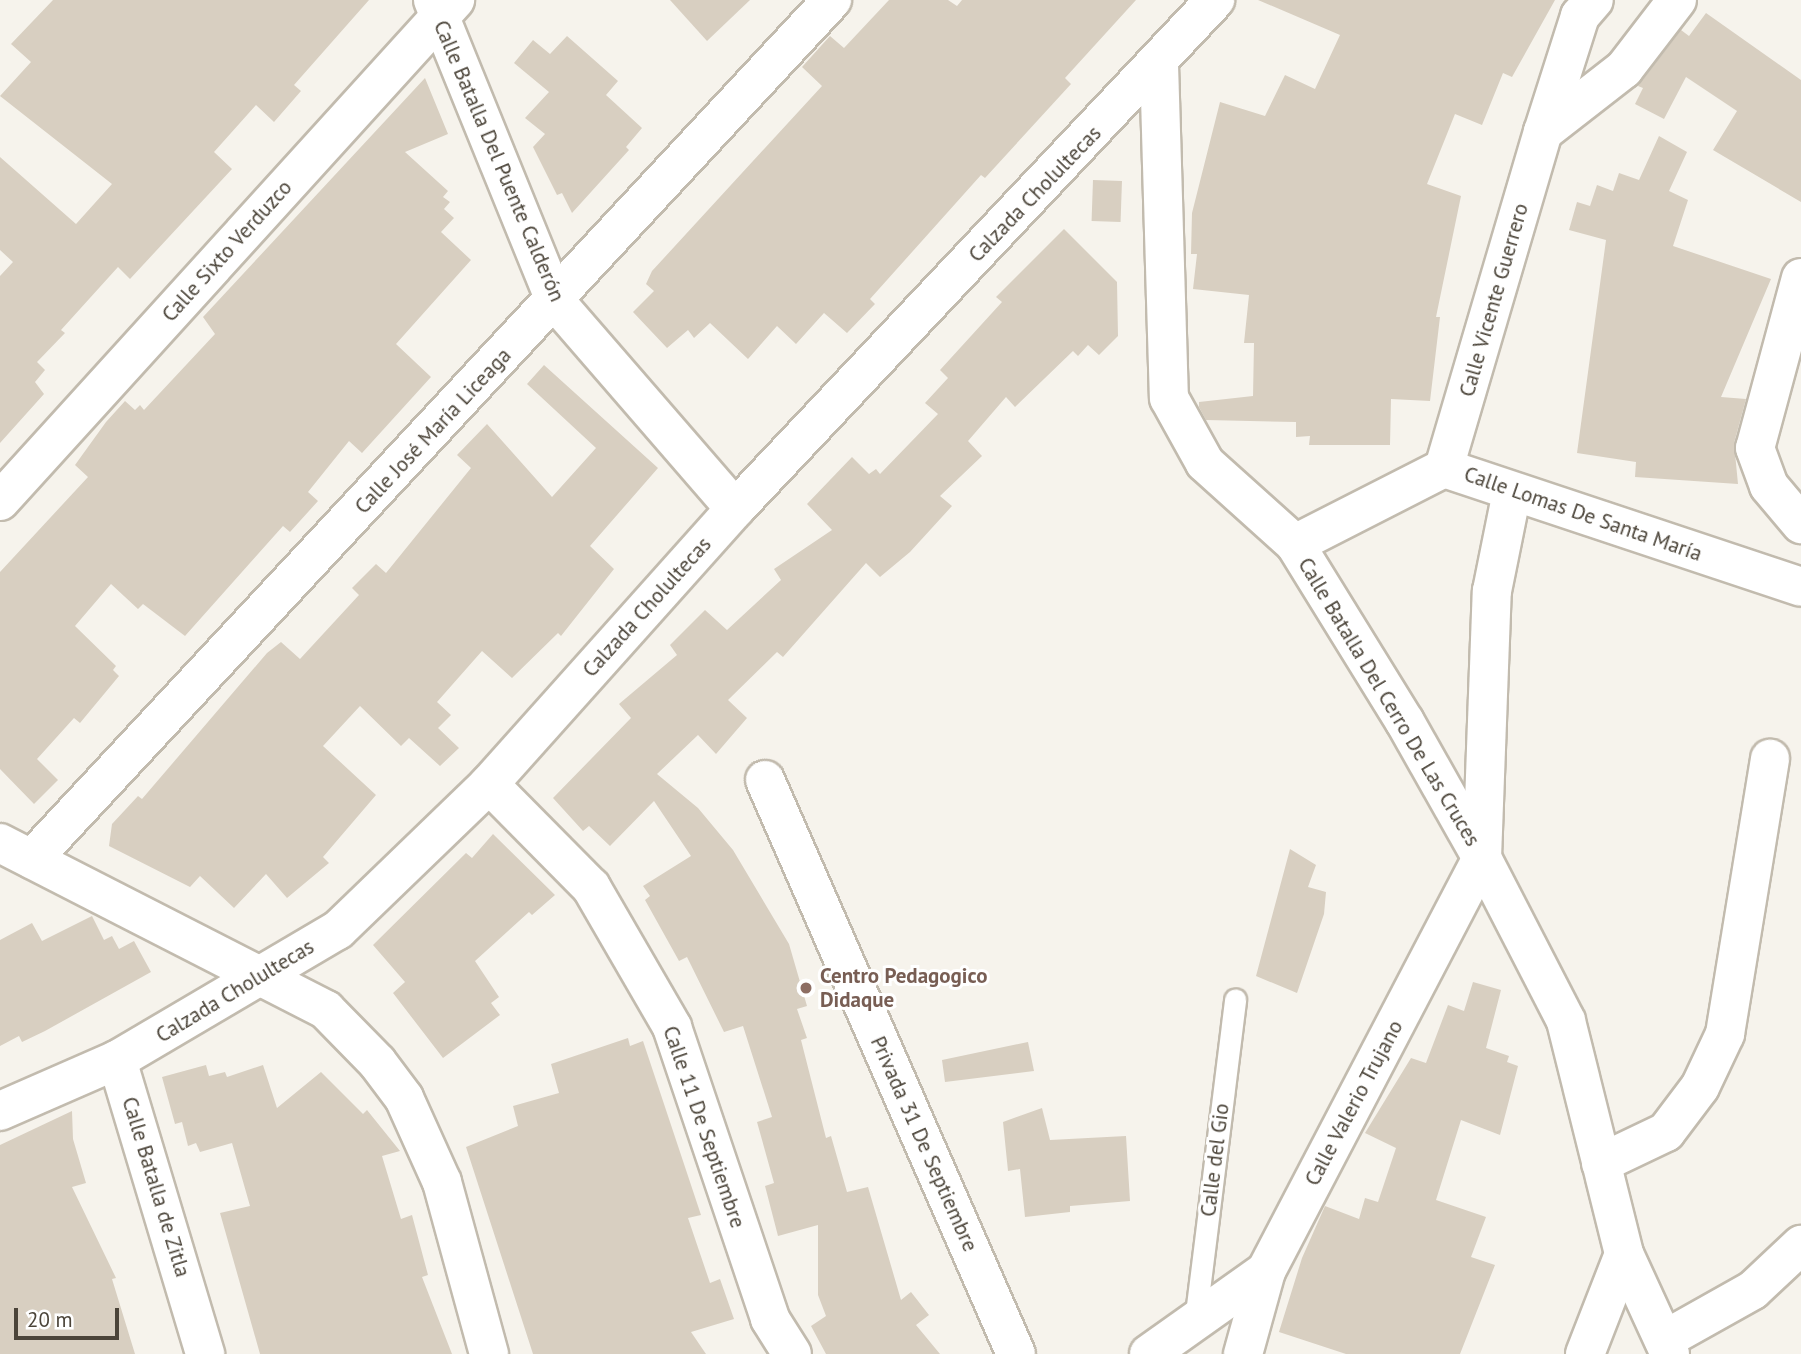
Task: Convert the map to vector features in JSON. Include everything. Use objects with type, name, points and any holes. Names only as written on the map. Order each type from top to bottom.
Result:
[{"type":"street","name":"Calle José María Liceaga","points":[[16,851],[555,301],[832,0]]},
{"type":"street","name":"Calzada Cholultecas","points":[[0,1111],[117,1060],[338,930],[489,783],[735,509],[1159,64],[1215,0]]},
{"type":"street","name":"Calle Vicente Guerrero","points":[[1444,468],[1580,16],[1594,0]]},
{"type":"street","points":[[1543,132],[1624,69],[1677,0]]},
{"type":"street","name":"Calle Batalla Del Puente Calderón","points":[[442,6],[555,301],[735,509]]},
{"type":"street","name":"Calle Sixto Verduzco","points":[[0,502],[442,6]]},
{"type":"street","name":"Calle Batalla Del Cerro De Las Cruces","points":[[1159,64],[1169,398],[1205,463],[1295,544],[1405,722],[1482,858],[1566,1021],[1625,1254],[1667,1347]]},
{"type":"street","points":[[1801,278],[1755,448],[1769,486],[1801,524]]},
{"type":"street","name":"Calle Lomas De Santa María","points":[[1295,544],[1444,468],[1801,587]]},
{"type":"street","points":[[1482,858],[1492,591],[1512,492]]},
{"type":"street","points":[[1601,1163],[1666,1132],[1700,1087],[1725,1034],[1770,759]]},
{"type":"street","name":"Privada 31 De Septiembre","points":[[765,780],[1016,1354]]},
{"type":"street","name":"Calle 11 De Septiembre","points":[[489,783],[591,887],[671,1027],[770,1319],[792,1354]]},
{"type":"street","points":[[16,851],[326,1010],[377,1062],[404,1098],[442,1182],[489,1354]]},
{"type":"street","name":"Calle Valerio Trujano","points":[[1243,1354],[1266,1271],[1482,858]]},
{"type":"street","name":"Calle Batalla de Zitla","points":[[117,1060],[205,1354]]},
{"type":"street","points":[[1667,1347],[1753,1290],[1801,1245]]},
{"type":"street","points":[[1585,1354],[1625,1254]]},
{"type":"street","points":[[1149,1354],[1266,1271]]},
{"type":"lane","name":"Calle del Gio","points":[[1195,1322],[1235,999]]},
{"type":"building","points":[[53,0],[369,0],[294,85],[301,91],[274,122],[256,105],[214,152],[232,169],[130,279],[118,267],[61,330],[65,333],[37,362],[45,370],[35,382],[44,394],[0,443],[0,276],[13,262],[0,250],[0,157],[76,224],[112,184],[0,96],[31,62],[11,44]]},
{"type":"building","points":[[670,0],[750,0],[707,41]]},
{"type":"building","points":[[889,0],[948,0],[957,6],[962,0],[1136,0],[1065,78],[1071,84],[985,178],[981,175],[870,299],[875,304],[847,333],[824,313],[796,344],[777,326],[748,359],[710,323],[694,338],[688,330],[667,348],[633,312],[654,291],[646,284],[652,271],[822,86],[802,67],[830,36],[844,48]]},
{"type":"building","points":[[1258,0],[1555,0],[1512,77],[1503,73],[1482,125],[1455,114],[1427,184],[1461,196],[1436,317],[1440,317],[1430,401],[1391,399],[1390,445],[1309,445],[1310,436],[1296,437],[1296,422],[1206,420],[1199,407],[1199,402],[1253,396],[1254,343],[1244,343],[1249,295],[1193,289],[1197,254],[1191,254],[1192,213],[1220,102],[1265,116],[1285,75],[1315,89],[1340,35]]},
{"type":"building","points":[[1706,13],[1801,80],[1801,202],[1713,150],[1737,111],[1686,77],[1664,119],[1635,104],[1643,88],[1638,86],[1681,30],[1689,36]]},
{"type":"building","points":[[567,36],[618,81],[606,95],[642,128],[626,147],[629,150],[572,213],[562,193],[557,195],[533,147],[545,134],[525,118],[549,92],[514,63],[533,40],[550,54]]},
{"type":"building","points":[[425,78],[448,134],[405,152],[448,191],[443,197],[450,202],[444,209],[454,218],[441,232],[471,260],[396,344],[431,377],[362,453],[349,441],[308,492],[318,501],[290,532],[283,526],[185,636],[143,604],[138,609],[111,584],[75,626],[116,666],[113,670],[119,676],[80,723],[74,718],[37,759],[58,780],[34,804],[0,769],[0,572],[88,477],[75,465],[106,422],[125,401],[135,410],[140,405],[144,410],[215,334],[203,317]]},
{"type":"building","points":[[1659,136],[1687,152],[1669,191],[1688,200],[1673,246],[1771,279],[1721,397],[1746,399],[1734,443],[1738,484],[1635,477],[1636,462],[1577,453],[1606,240],[1569,230],[1577,202],[1590,206],[1597,185],[1613,191],[1619,173],[1639,180]]},
{"type":"building","points":[[1093,180],[1122,181],[1121,222],[1092,221]]},
{"type":"building","points":[[1064,229],[1117,282],[1118,336],[1099,355],[1088,345],[1078,356],[1073,351],[1015,407],[1006,397],[968,441],[982,456],[940,496],[952,506],[910,552],[880,577],[866,563],[783,657],[777,652],[728,700],[747,718],[716,754],[698,735],[657,774],[698,808],[733,850],[789,944],[807,1006],[797,1009],[807,1038],[801,1040],[826,1138],[831,1136],[847,1192],[868,1187],[901,1300],[911,1292],[929,1315],[916,1325],[940,1354],[826,1354],[811,1326],[826,1316],[818,1295],[818,1225],[778,1236],[765,1186],[774,1183],[757,1122],[772,1117],[743,1026],[724,1032],[687,957],[679,961],[645,900],[650,896],[643,886],[691,856],[654,801],[610,846],[589,826],[583,831],[553,798],[631,718],[619,704],[677,655],[670,645],[705,610],[727,630],[781,580],[774,569],[832,530],[807,504],[852,457],[869,474],[876,469],[880,474],[938,414],[925,403],[948,378],[940,370],[1002,302],[996,297]]},
{"type":"building","points":[[544,365],[658,468],[590,546],[614,569],[561,636],[558,633],[512,678],[482,651],[437,702],[451,715],[438,728],[459,748],[440,766],[409,738],[401,746],[360,706],[323,746],[376,795],[323,857],[329,863],[287,898],[266,874],[234,908],[200,876],[190,887],[109,846],[112,824],[138,796],[142,799],[267,653],[281,642],[300,659],[359,595],[352,588],[376,564],[386,573],[471,468],[457,455],[487,424],[552,497],[596,448],[527,384]]},
{"type":"building","points":[[493,834],[555,895],[532,915],[529,912],[475,961],[499,997],[491,1003],[500,1015],[443,1058],[393,993],[405,982],[373,945],[466,853],[472,858]]},
{"type":"building","points":[[1290,849],[1316,865],[1308,887],[1326,892],[1324,914],[1297,993],[1256,976]]},
{"type":"building","points":[[92,916],[104,940],[112,936],[119,949],[134,941],[151,972],[45,1031],[22,1042],[19,1036],[0,1046],[0,940],[32,923],[42,941]]},
{"type":"building","points":[[1473,982],[1501,990],[1486,1048],[1509,1056],[1507,1062],[1518,1066],[1500,1135],[1461,1120],[1436,1200],[1486,1217],[1471,1257],[1495,1265],[1460,1354],[1346,1354],[1279,1332],[1302,1258],[1325,1206],[1359,1219],[1365,1198],[1378,1202],[1396,1148],[1365,1133],[1411,1058],[1426,1063],[1448,1005],[1464,1011]]},
{"type":"building","points":[[628,1038],[630,1046],[643,1041],[701,1215],[688,1218],[710,1283],[720,1279],[734,1319],[691,1332],[706,1354],[533,1354],[466,1147],[518,1126],[513,1106],[559,1093],[551,1064]]},
{"type":"building","points":[[1028,1042],[1034,1071],[945,1082],[942,1060]]},
{"type":"building","points":[[206,1065],[209,1076],[225,1072],[227,1077],[263,1065],[277,1108],[321,1072],[363,1114],[367,1110],[400,1151],[382,1156],[401,1219],[412,1215],[428,1275],[422,1277],[452,1354],[260,1354],[220,1213],[250,1206],[232,1143],[200,1152],[196,1143],[188,1146],[182,1122],[175,1124],[162,1077]]},
{"type":"building","points":[[1042,1108],[1050,1140],[1126,1136],[1130,1201],[1070,1206],[1070,1212],[1025,1217],[1020,1169],[1008,1171],[1003,1122]]},
{"type":"building","points":[[72,1111],[73,1139],[86,1183],[72,1187],[116,1278],[112,1279],[135,1354],[0,1354],[0,1145]]},
{"type":"place","name":"Centro Pedagogico Didaque","points":[[806,988]]}]
